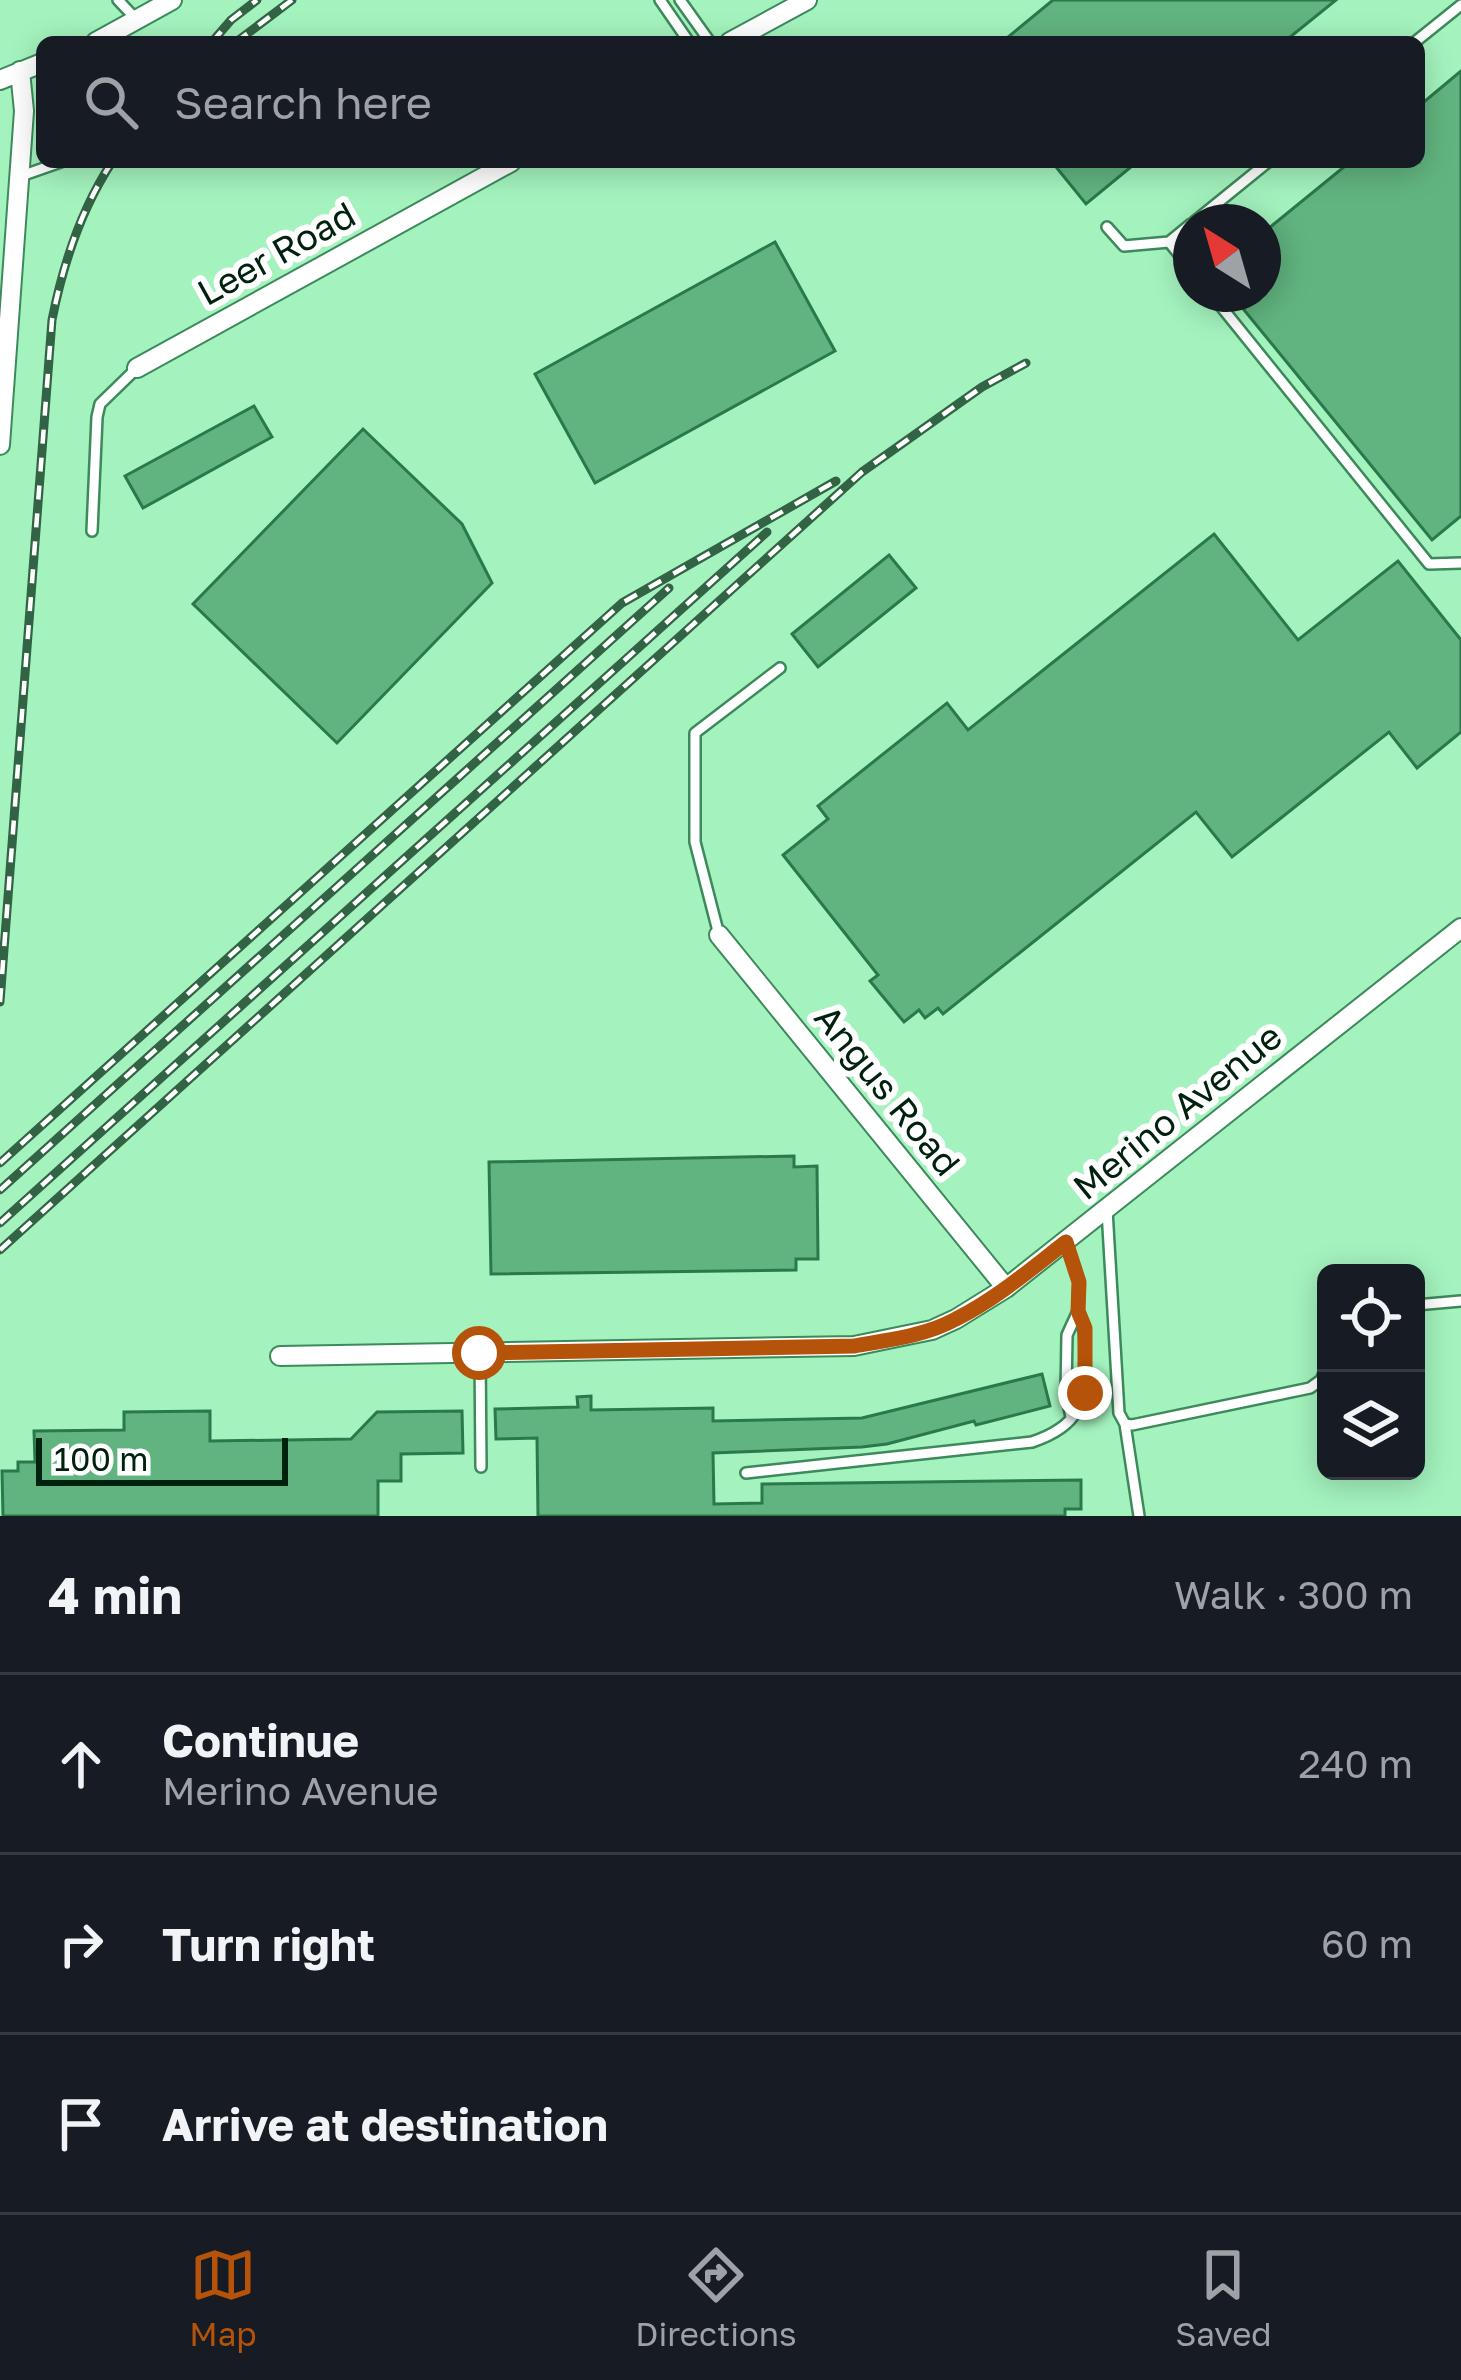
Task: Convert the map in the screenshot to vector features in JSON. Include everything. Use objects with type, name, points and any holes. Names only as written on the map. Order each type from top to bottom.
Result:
[{"type":"street","points":[[108,36],[172,0]]},
{"type":"street","points":[[741,36],[807,0]]},
{"type":"street","points":[[0,80],[36,65]]},
{"type":"street","points":[[0,445],[24,111],[20,71]]},
{"type":"street","name":"Leer Road","points":[[137,368],[500,168]]},
{"type":"street","name":"Merino Avenue","points":[[280,1356],[854,1346],[932,1330],[1006,1288],[1461,928]]},
{"type":"street","name":"Angus Road","points":[[719,935],[1006,1288]]},
{"type":"lane","points":[[118,0],[138,21]]},
{"type":"lane","points":[[660,0],[685,36]]},
{"type":"lane","points":[[680,0],[706,36]]},
{"type":"lane","points":[[1421,36],[1456,4]]},
{"type":"lane","points":[[20,176],[43,168]]},
{"type":"lane","points":[[1216,204],[1261,168]]},
{"type":"lane","points":[[1107,227],[1124,246],[1173,239]]},
{"type":"lane","points":[[1169,242],[1173,247]]},
{"type":"lane","points":[[1226,312],[1429,564],[1461,563]]},
{"type":"lane","points":[[92,531],[100,404],[137,368]]},
{"type":"lane","points":[[719,935],[695,842],[695,733],[780,668]]},
{"type":"lane","points":[[1107,1210],[1119,1413],[1125,1424],[1139,1516]]},
{"type":"lane","points":[[1066,1242],[1079,1282],[1078,1311],[1067,1335],[1066,1393],[1072,1418]]},
{"type":"lane","points":[[1425,1305],[1461,1301]]},
{"type":"lane","points":[[746,1473],[1032,1442],[1058,1430],[1072,1418],[1085,1393],[1085,1328],[1078,1311]]},
{"type":"lane","points":[[479,1353],[481,1467]]},
{"type":"lane","points":[[1125,1424],[1310,1388],[1325,1372]]},
{"type":"building","points":[[1053,0],[1336,0],[1291,36],[1009,36]]},
{"type":"building","points":[[1461,71],[1461,516],[1432,540],[1246,312],[1281,312],[1281,218],[1343,168],[1425,168],[1425,101]]},
{"type":"building","points":[[1057,168],[1130,168],[1086,204]]},
{"type":"building","points":[[775,242],[835,351],[595,483],[535,374]]},
{"type":"building","points":[[254,406],[272,437],[143,508],[125,476]]},
{"type":"building","points":[[363,429],[462,524],[492,583],[337,743],[193,604]]},
{"type":"building","points":[[1214,534],[1298,640],[1398,561],[1461,640],[1461,732],[1417,768],[1389,732],[1232,857],[1196,812],[943,1014],[938,1008],[925,1018],[919,1010],[904,1022],[870,981],[878,975],[783,855],[828,819],[818,806],[947,703],[968,730]]},
{"type":"building","points":[[889,555],[916,588],[818,667],[792,634]]},
{"type":"building","points":[[794,1156],[794,1167],[817,1166],[818,1259],[796,1259],[796,1270],[491,1274],[489,1162]]},
{"type":"building","points":[[1042,1374],[1050,1406],[976,1425],[974,1421],[862,1447],[713,1453],[714,1504],[762,1503],[762,1484],[1081,1480],[1081,1509],[1065,1509],[1065,1516],[538,1516],[537,1438],[496,1439],[495,1409],[578,1407],[577,1397],[591,1396],[591,1410],[713,1408],[713,1421],[862,1418]]},
{"type":"building","points":[[210,1411],[210,1441],[351,1439],[377,1412],[462,1411],[463,1453],[401,1454],[401,1481],[378,1481],[378,1516],[3,1516],[2,1471],[18,1471],[18,1462],[35,1462],[34,1431],[124,1430],[124,1412]]},
{"type":"railway","points":[[217,36],[257,0]]},
{"type":"railway","points":[[244,36],[292,0]]},
{"type":"railway","points":[[0,1002],[52,320],[74,238],[109,168]]},
{"type":"railway","points":[[0,1250],[862,472],[982,387],[1026,363]]},
{"type":"railway","points":[[0,1163],[622,603],[836,481]]},
{"type":"railway","points":[[0,1223],[767,532]]},
{"type":"railway","points":[[0,1190],[669,588]]},
{"type":"route","points":[[479,1353],[854,1346],[897,1339],[956,1319],[1066,1242],[1079,1282],[1078,1311],[1085,1328],[1085,1393]]}]
